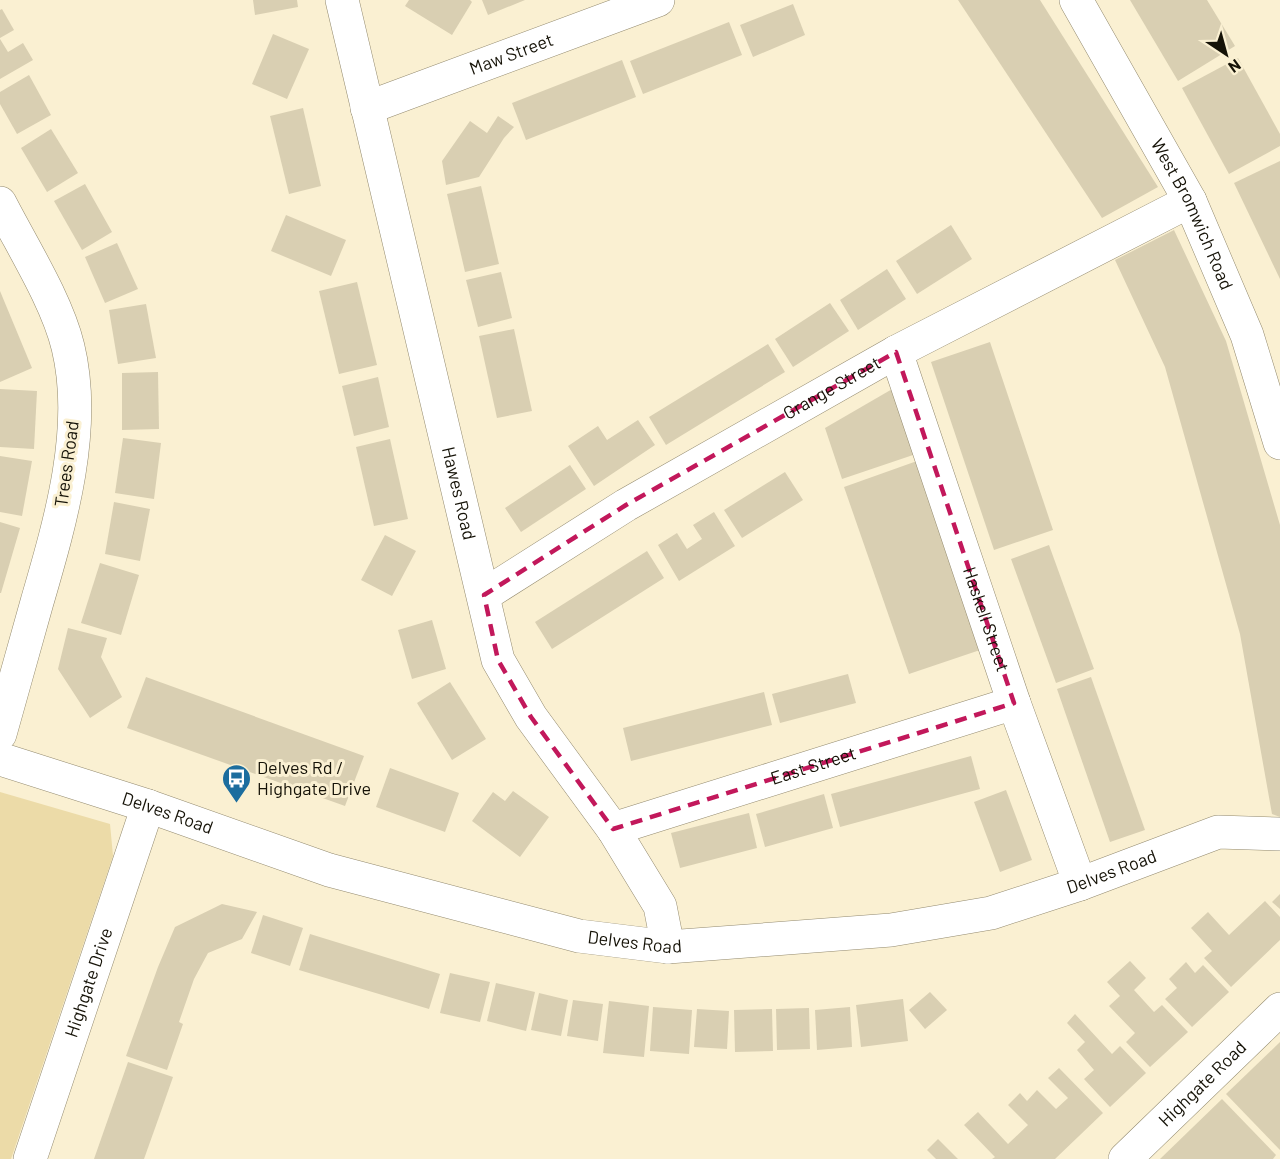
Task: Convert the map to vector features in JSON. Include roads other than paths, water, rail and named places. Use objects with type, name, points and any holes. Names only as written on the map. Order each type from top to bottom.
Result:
[{"type":"street","name":"Hawes Road","points":[[342,0],[498,660],[531,717],[613,829],[660,906],[668,947]]},
{"type":"street","name":"Maw Street","points":[[367,108],[658,0]]},
{"type":"street","name":"West Bromwich Road","points":[[1076,0],[1190,201],[1246,334],[1280,443]]},
{"type":"street","name":"Grange Street","points":[[484,596],[626,505],[896,352],[1190,201]]},
{"type":"street","name":"Trees Road","points":[[0,203],[56,310],[68,347],[75,390],[73,441],[58,530],[0,734]]},
{"type":"street","name":"Haskell Street","points":[[896,352],[1014,704],[1080,885]]},
{"type":"street","name":"East Street","points":[[613,829],[1014,704]]},
{"type":"street","name":"Delves Road","points":[[0,759],[148,806],[340,873],[579,936],[668,947],[891,930],[992,913],[1080,885],[1218,832],[1280,834]]},
{"type":"street","name":"Highgate Drive","points":[[30,1159],[148,806]]},
{"type":"street","name":"Highgate Road","points":[[1125,1159],[1280,1008]]},
{"type":"place","name":"Delves Rd / Highgate Drive","points":[[236,804]]}]
